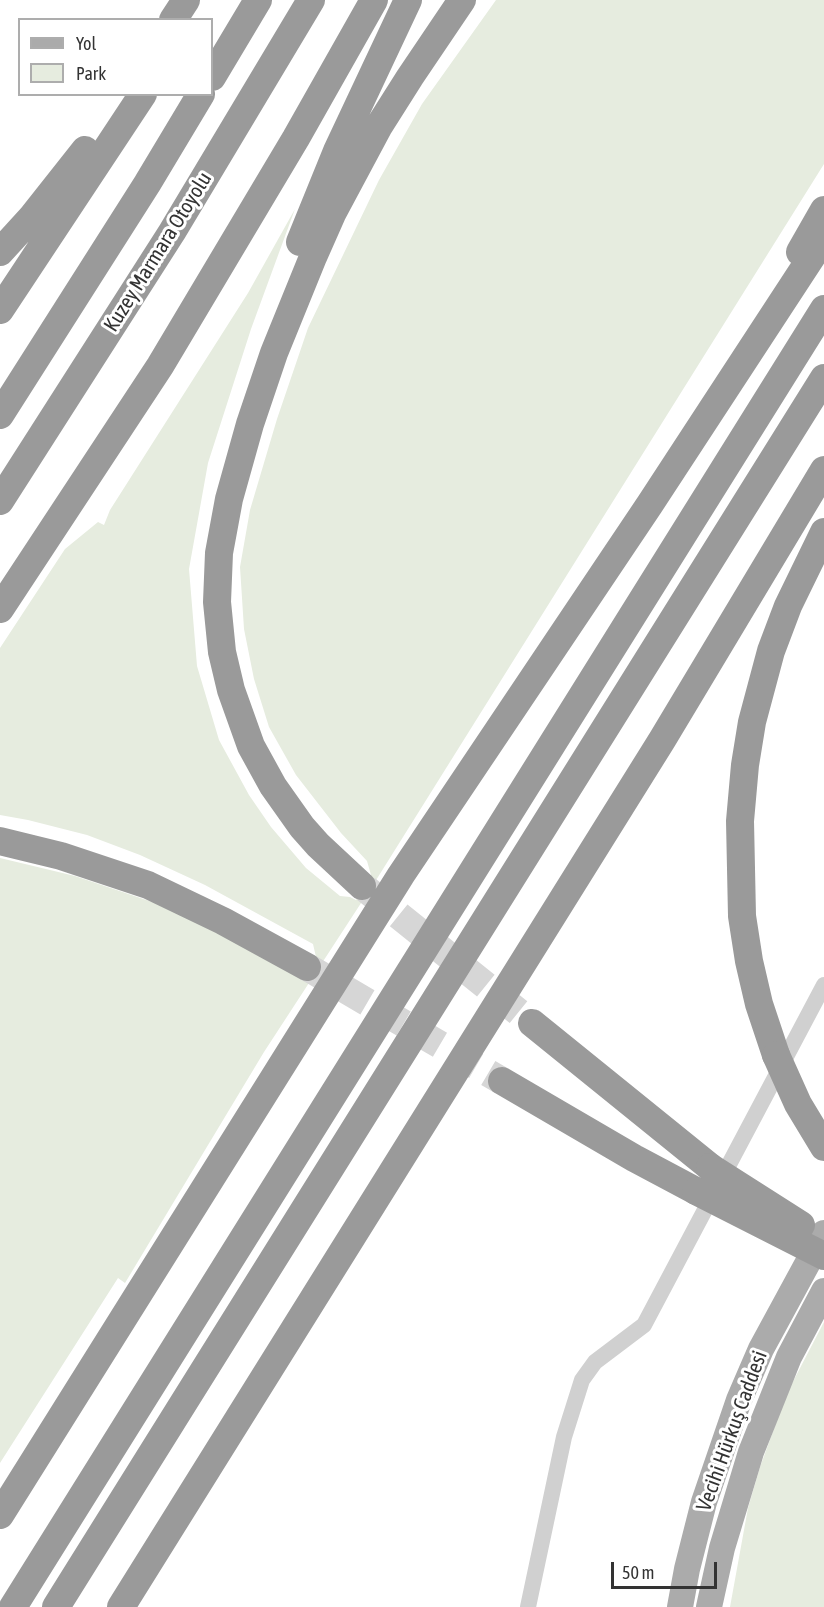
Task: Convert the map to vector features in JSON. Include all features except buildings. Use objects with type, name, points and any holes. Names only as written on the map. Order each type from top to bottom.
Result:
[{"type":"highway","points":[[174,18],[186,0]]},
{"type":"highway","points":[[193,18],[204,0]]},
{"type":"highway","points":[[213,75],[258,0]]},
{"type":"highway","name":"Kuzey Marmara Otoyolu","points":[[0,501],[166,242],[311,0]]},
{"type":"highway","points":[[0,609],[191,316],[297,138],[374,0]]},
{"type":"highway","points":[[362,886],[302,827],[273,786],[251,746],[239,716],[222,652],[217,602],[220,517],[229,456],[269,327],[320,190],[408,0]]},
{"type":"highway","points":[[219,553],[229,499],[250,424],[274,353],[313,257],[332,214],[380,126],[462,0]]},
{"type":"highway","points":[[0,252],[68,174],[123,96]]},
{"type":"highway","points":[[0,310],[142,96]]},
{"type":"highway","points":[[0,415],[147,184],[200,96]]},
{"type":"highway","points":[[774,313],[805,240],[824,210]]},
{"type":"highway","points":[[0,1515],[401,874],[650,504],[824,238]]},
{"type":"highway","points":[[13,1607],[824,309]]},
{"type":"highway","points":[[56,1607],[824,378]]},
{"type":"highway","points":[[121,1607],[662,740],[824,470]]},
{"type":"highway","points":[[824,532],[788,606],[769,659],[752,722],[740,821],[742,916],[759,1004],[776,1055],[798,1104],[824,1147]]},
{"type":"highway","points":[[0,841],[61,856],[148,885],[223,921],[307,967]]},
{"type":"highway","points":[[532,1023],[710,1167],[787,1217],[824,1235]]},
{"type":"highway","points":[[502,1081],[634,1158],[824,1256]]},
{"type":"main road","name":"Vecihi Hürkuş Caddesi","points":[[680,1607],[704,1502],[739,1400],[761,1348],[824,1235]]},
{"type":"main road","name":"Vecihi Hürkuş Caddesi","points":[[709,1607],[722,1548],[750,1452],[789,1358],[824,1291]]},
{"type":"street","points":[[528,1607],[564,1437],[582,1380],[595,1362],[644,1325],[824,985]]},
{"type":"green space","points":[[496,0],[824,0],[824,164],[378,877],[264,1052],[125,1283],[118,1278],[0,1463],[0,858],[75,876],[316,957],[313,944],[205,885],[140,855],[87,835],[0,815],[0,648],[65,549],[98,522],[104,525],[110,510],[248,293],[295,209],[251,329],[208,463],[189,569],[197,666],[219,740],[249,795],[271,827],[306,868],[340,896],[356,900],[371,875],[367,861],[341,833],[296,775],[269,727],[254,679],[244,629],[240,567],[250,510],[277,419],[308,328],[379,180],[422,104]]},
{"type":"green space","points":[[824,1322],[824,1607],[730,1607],[748,1508],[760,1467],[787,1393]]},
{"type":"tunnel","points":[[366,889],[532,1023]]},
{"type":"tunnel","points":[[307,967],[502,1081]]}]
